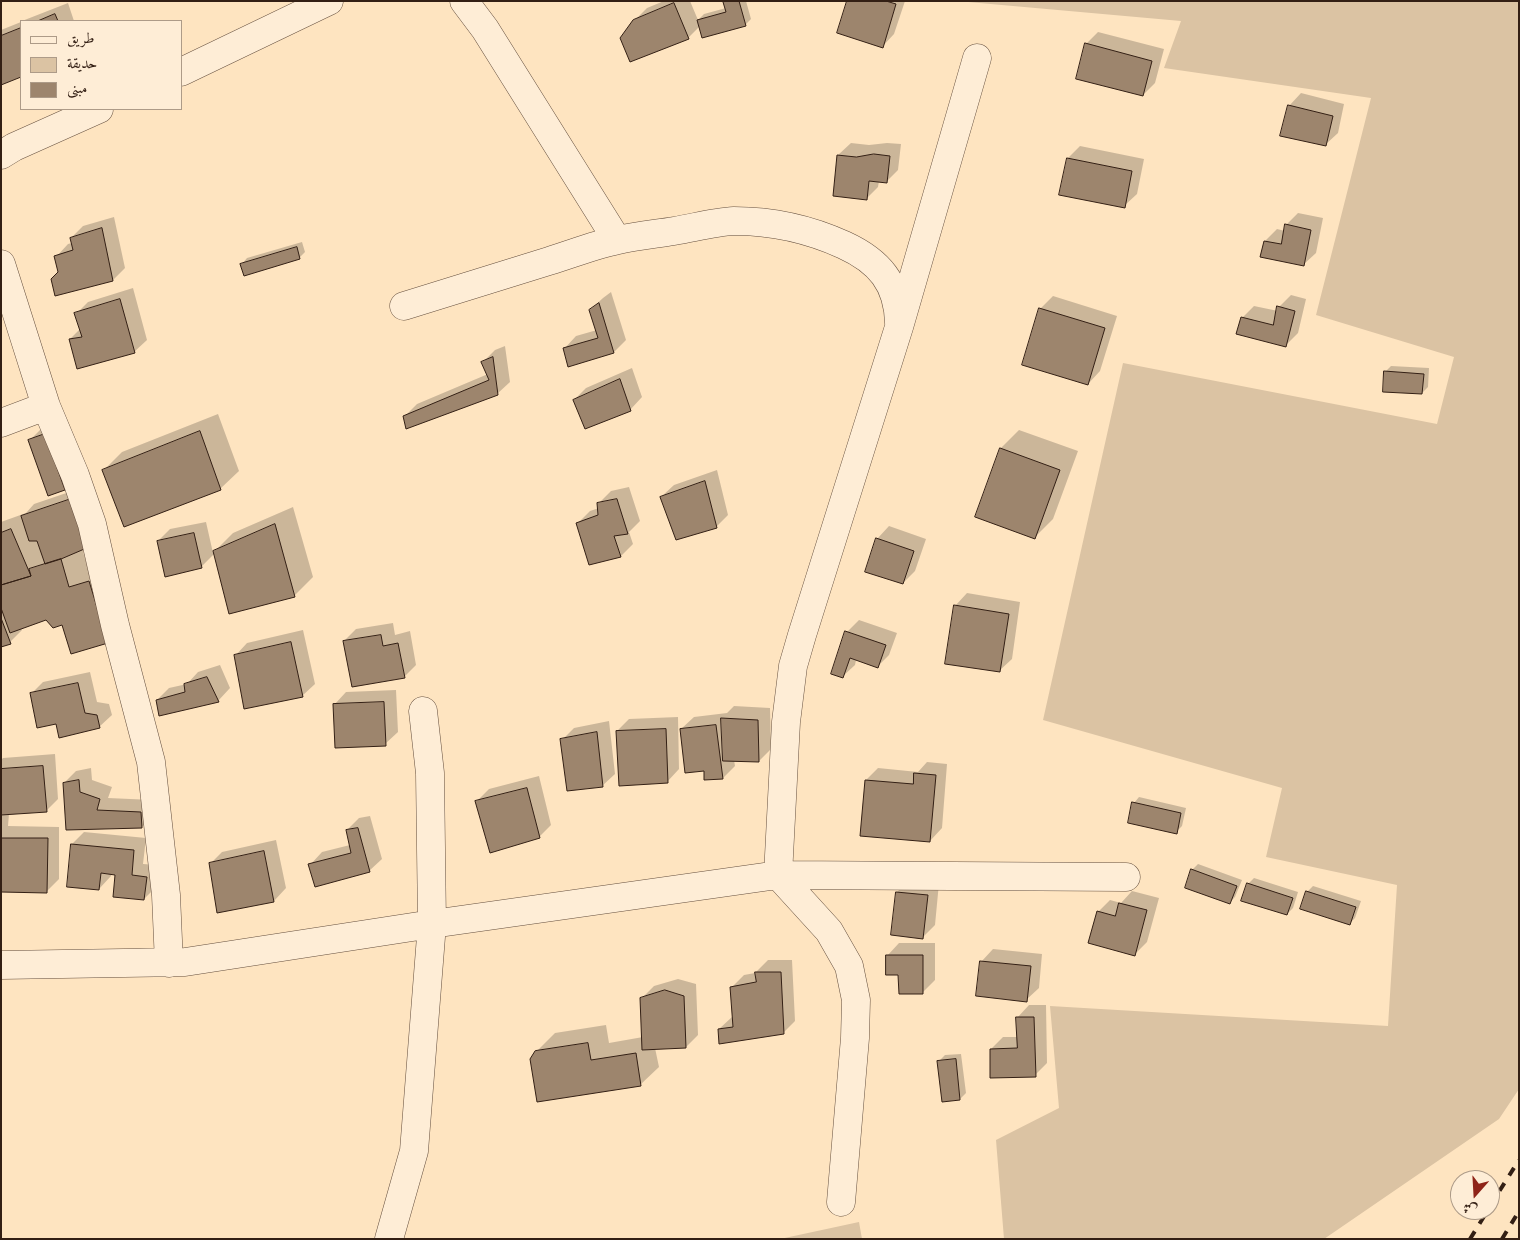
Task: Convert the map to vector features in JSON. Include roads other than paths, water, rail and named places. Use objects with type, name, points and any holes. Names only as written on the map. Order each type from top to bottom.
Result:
[{"type":"street","points":[[182,72],[329,1]]},
{"type":"street","points":[[464,1],[485,29],[617,240]]},
{"type":"street","points":[[841,1202],[855,1038],[856,1000],[849,966],[829,931],[778,875],[786,722],[793,666],[899,327],[977,58]]},
{"type":"street","points":[[1,155],[14,147],[97,110]]},
{"type":"street","points":[[404,306],[617,240],[731,221],[778,224],[822,236],[861,253],[876,265],[887,280],[894,294],[898,310],[899,327]]},
{"type":"street","points":[[1,264],[46,406],[75,475],[92,524],[115,624],[151,762],[166,895],[170,963]]},
{"type":"street","points":[[1,423],[46,406]]},
{"type":"street","points":[[390,1239],[414,1151],[432,924],[430,772],[423,711]]},
{"type":"street","points":[[1,965],[185,962],[432,924],[778,875],[1126,877]]},
{"type":"railway","points":[[1500,1190],[1519,1160]]},
{"type":"railway","points":[[1502,1239],[1519,1211]]},
{"type":"railway","points":[[1470,1239],[1482,1220]]}]
